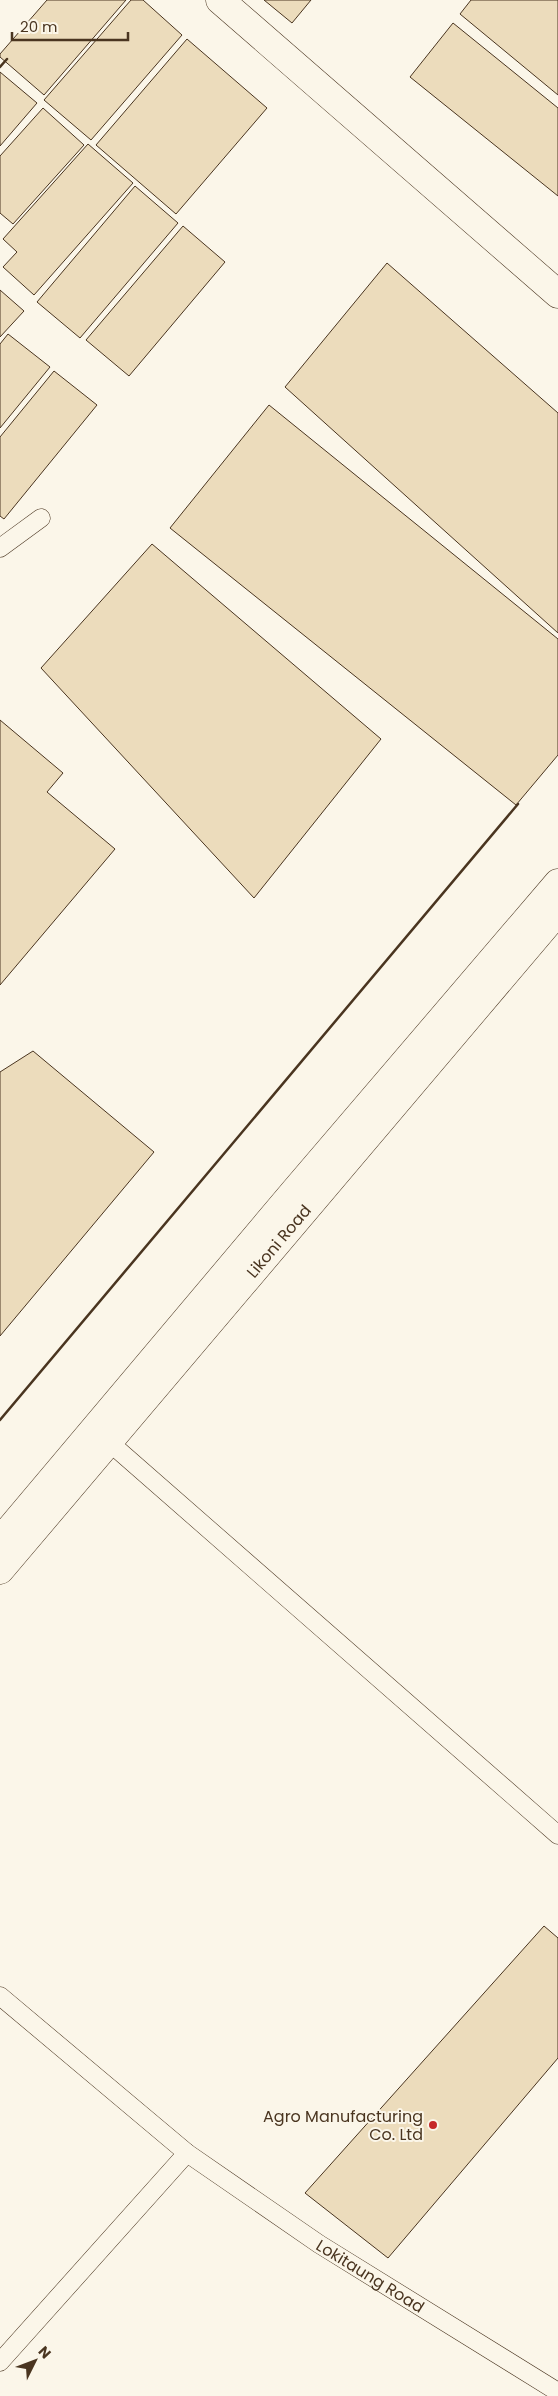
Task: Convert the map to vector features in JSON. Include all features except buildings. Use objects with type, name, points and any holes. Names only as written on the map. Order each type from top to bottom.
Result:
[{"type":"street","points":[[220,0],[558,294]]},
{"type":"street","name":"Likoni Road","points":[[0,1570],[102,1435],[558,883]]},
{"type":"street","name":"Likoni Road","points":[[0,1541],[102,1435],[558,911]]},
{"type":"lane","points":[[0,548],[41,518]]},
{"type":"lane","points":[[102,1435],[558,1835]]},
{"type":"lane","name":"Lokitaung Road","points":[[0,1996],[186,2153],[319,2244],[558,2392]]},
{"type":"lane","points":[[0,2362],[186,2153]]},
{"type":"wall","points":[[0,67],[7,59]]},
{"type":"wall","points":[[0,1420],[518,804]]},
{"type":"place","name":"Agro Manufacturing Co. Ltd","points":[[433,2125]]}]
